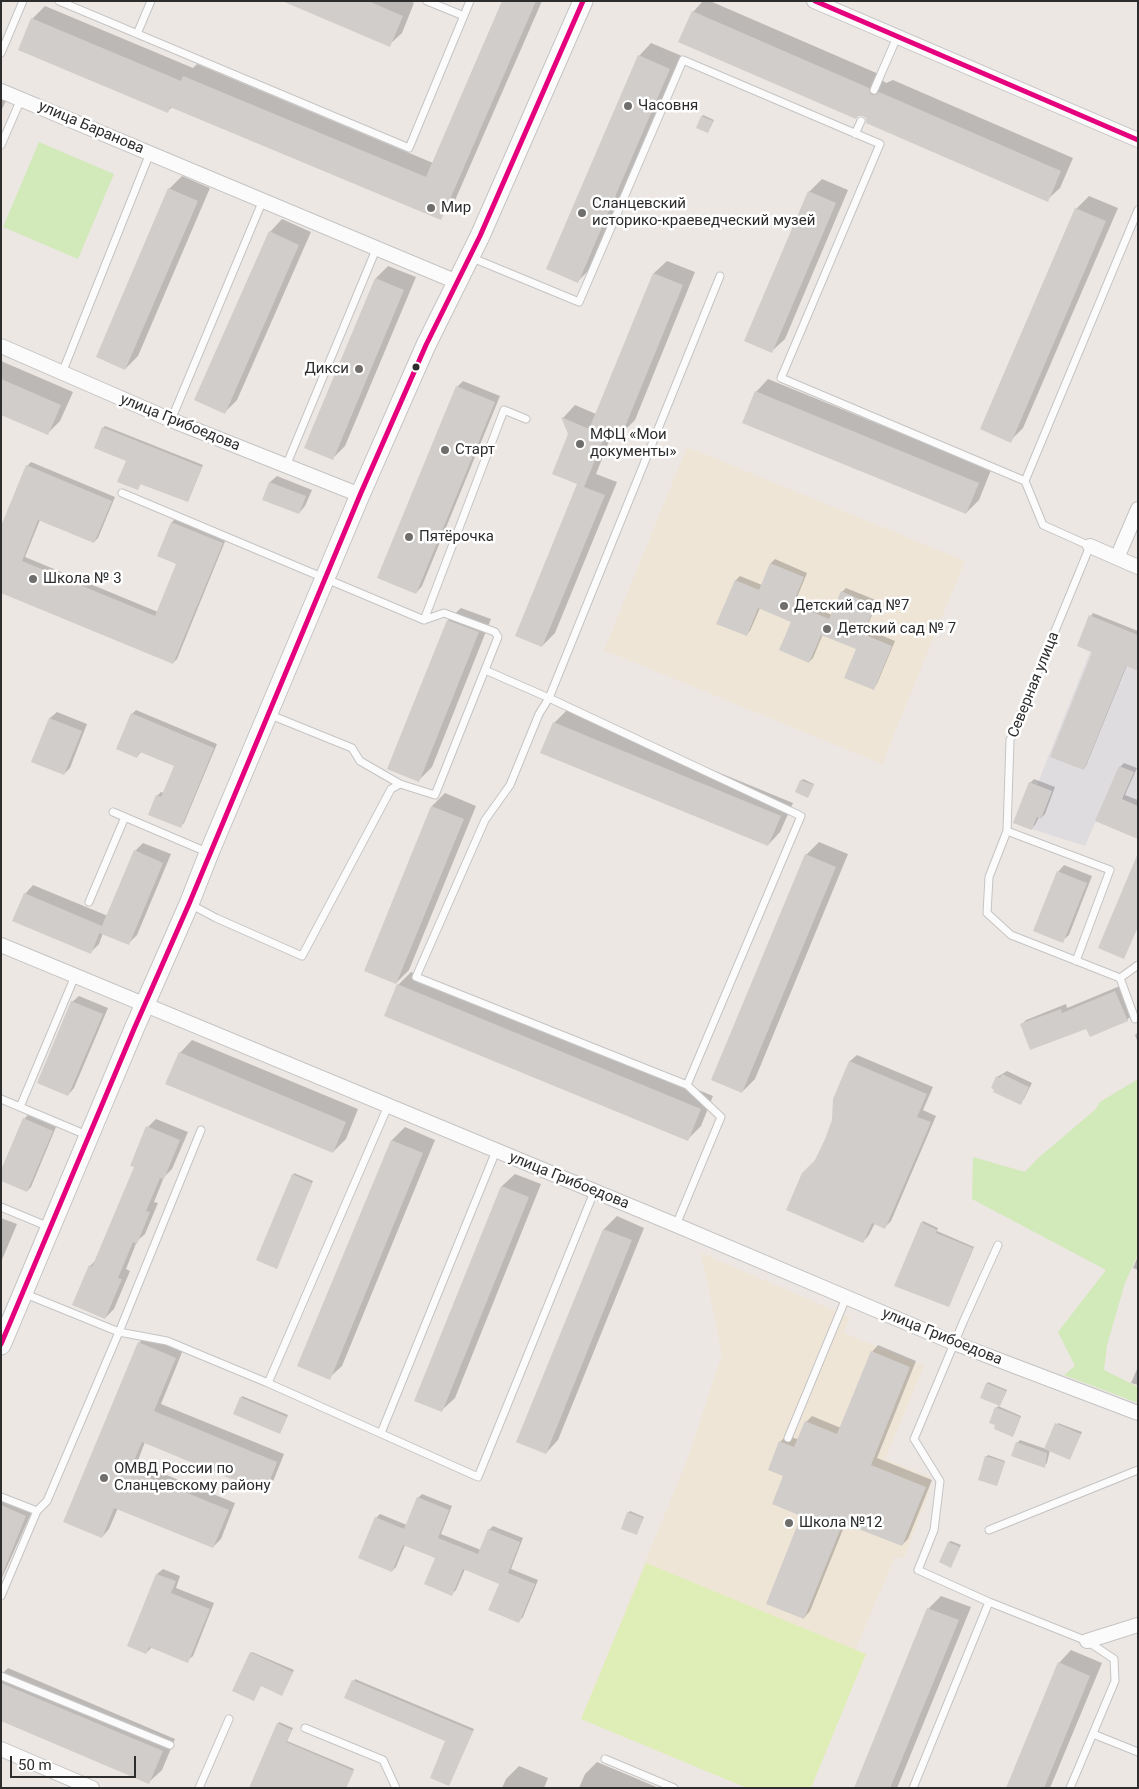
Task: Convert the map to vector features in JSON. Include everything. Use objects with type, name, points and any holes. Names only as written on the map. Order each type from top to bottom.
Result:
[{"type":"street","points":[[3,1338],[144,1004],[189,904],[360,495],[583,1]]},
{"type":"street","points":[[814,1],[1138,140]]},
{"type":"street","name":"улица Баранова","points":[[1,91],[457,282]]},
{"type":"street","name":"улица Грибоедова","points":[[1,346],[171,420],[360,495]]},
{"type":"street","points":[[1117,558],[1138,510]]},
{"type":"street","points":[[1090,546],[1138,567]]},
{"type":"street","name":"улица Грибоедова","points":[[1,946],[676,1225],[954,1343],[1138,1413]]},
{"type":"street","points":[[1088,1640],[1138,1625]]},
{"type":"street","points":[[1,1749],[92,1788]]},
{"type":"lane","points":[[1,53],[23,1]]},
{"type":"lane","points":[[59,1],[409,148],[470,1]]},
{"type":"lane","points":[[137,34],[151,1]]},
{"type":"lane","points":[[427,1],[464,16]]},
{"type":"lane","points":[[874,90],[897,37]]},
{"type":"lane","points":[[469,257],[512,279],[579,302],[683,60],[880,144],[781,378],[1025,480]]},
{"type":"lane","points":[[1,144],[21,99]]},
{"type":"lane","points":[[855,134],[861,121]]},
{"type":"lane","points":[[62,373],[150,153]]},
{"type":"lane","points":[[171,420],[263,200]]},
{"type":"lane","points":[[1090,546],[1043,525],[1025,480],[1138,210]]},
{"type":"lane","points":[[286,466],[377,247]]},
{"type":"lane","points":[[676,1225],[721,1117],[687,1085],[416,977],[485,820],[510,785],[539,714],[549,698],[720,276]]},
{"type":"lane","points":[[424,620],[504,410],[526,419]]},
{"type":"lane","points":[[122,493],[424,620],[444,613],[495,632],[498,637],[435,795],[400,784],[360,760],[352,748],[267,714]]},
{"type":"lane","name":"Северная улица","points":[[1076,961],[1012,935],[987,913],[989,878],[1007,831],[1010,740],[1090,546]]},
{"type":"lane","points":[[485,670],[801,816],[687,1085]]},
{"type":"lane","points":[[189,904],[302,956],[391,789],[400,784]]},
{"type":"lane","points":[[113,812],[209,853]]},
{"type":"lane","points":[[89,902],[125,818]]},
{"type":"lane","points":[[1007,831],[1110,870],[1076,961],[1120,978]]},
{"type":"lane","points":[[1120,978],[1138,965]]},
{"type":"lane","points":[[20,1107],[75,976]]},
{"type":"lane","points":[[1120,978],[1134,1019]]},
{"type":"lane","points":[[1,1099],[89,1136]]},
{"type":"lane","points":[[268,1383],[388,1106]]},
{"type":"lane","points":[[1,1596],[37,1511],[47,1501],[119,1332],[201,1130]]},
{"type":"lane","points":[[381,1433],[496,1151]]},
{"type":"lane","points":[[23,1293],[119,1332],[168,1341],[268,1383],[478,1477],[594,1192]]},
{"type":"lane","points":[[1,1207],[50,1227]]},
{"type":"lane","points":[[998,1244],[914,1439],[940,1480],[934,1530],[918,1570],[989,1602],[1088,1640],[1114,1659],[1115,1681],[1070,1788]]},
{"type":"lane","points":[[788,1438],[846,1298]]},
{"type":"lane","points":[[989,1530],[1138,1470]]},
{"type":"lane","points":[[1,1497],[37,1511]]},
{"type":"lane","points":[[913,1788],[989,1602]]},
{"type":"lane","points":[[1,1676],[170,1745]]},
{"type":"lane","points":[[199,1788],[229,1719]]},
{"type":"lane","points":[[305,1728],[383,1760],[396,1788]]},
{"type":"lane","points":[[1092,1734],[1138,1752]]},
{"type":"lane","points":[[605,1759],[674,1788]]},
{"type":"shaded area","name":"Детский сад №7","points":[[687,447],[965,561],[882,764],[604,650]]},
{"type":"shaded area","points":[[1089,615],[1138,635],[1138,839],[1096,821],[1085,846],[1013,823],[1029,782],[1037,785],[1090,652],[1077,646]]},
{"type":"shaded area","name":"Школа №12","points":[[701,1253],[850,1317],[844,1333],[924,1366],[885,1459],[930,1477],[930,1489],[904,1558],[895,1557],[855,1650],[866,1654],[811,1788],[747,1788],[581,1719],[689,1455],[722,1354]]},
{"type":"green space","points":[[39,142],[114,174],[78,259],[3,227]]},
{"type":"green space","points":[[1138,1079],[1138,1254],[1125,1283],[1107,1345],[1104,1370],[1138,1387],[1138,1403],[1064,1375],[1075,1366],[1058,1332],[1106,1270],[972,1199],[973,1157],[1025,1172],[1037,1159],[1096,1109],[1100,1102]]},
{"type":"green space","points":[[646,1563],[866,1654],[811,1788],[747,1788],[581,1719]]},
{"type":"building","points":[[282,1],[368,1],[403,16],[390,47]]},
{"type":"building","points":[[502,1],[536,1],[441,220],[170,107],[168,113],[18,50],[31,18],[181,81],[183,76],[426,177]]},
{"type":"building","points":[[692,11],[869,88],[872,95],[879,92],[1061,171],[1048,202],[866,123],[866,118],[863,116],[858,116],[856,119],[678,42]]},
{"type":"building","points":[[638,55],[670,69],[578,283],[546,269]]},
{"type":"building","points":[[701,116],[713,121],[708,133],[696,128]]},
{"type":"building","points":[[168,188],[198,201],[125,370],[96,357]]},
{"type":"building","points":[[808,191],[836,203],[772,353],[744,341]]},
{"type":"building","points":[[1075,208],[1106,221],[1011,443],[980,429]]},
{"type":"building","points":[[269,231],[299,245],[225,414],[194,400]]},
{"type":"building","points":[[653,273],[683,285],[622,434],[608,428],[584,487],[605,495],[542,647],[515,636],[577,484],[552,474],[568,434],[561,417],[589,429]]},
{"type":"building","points":[[375,278],[404,290],[333,460],[304,448]]},
{"type":"building","points":[[1,379],[61,405],[48,435],[1,415]]},
{"type":"building","points":[[456,386],[495,402],[416,594],[377,578]]},
{"type":"building","points":[[755,391],[979,483],[966,514],[742,423]]},
{"type":"building","points":[[102,427],[202,467],[188,502],[140,484],[138,490],[117,482],[126,461],[94,448]]},
{"type":"building","name":"Школа № 3","points":[[26,465],[112,501],[94,543],[38,520],[22,561],[155,616],[176,564],[157,556],[171,522],[223,543],[173,664],[1,593],[1,526]]},
{"type":"building","points":[[269,482],[306,496],[299,514],[262,500]]},
{"type":"building","name":"Детский сад № 7","points":[[770,563],[804,577],[793,604],[829,619],[841,591],[875,606],[863,634],[892,646],[874,690],[844,678],[856,649],[821,635],[809,663],[779,650],[791,622],[758,608],[747,636],[716,624],[735,580],[759,590]]},
{"type":"building","points":[[1089,615],[1138,635],[1138,671],[1126,666],[1084,770],[1050,757],[1092,652],[1077,646]]},
{"type":"building","points":[[447,620],[479,632],[419,782],[387,769]]},
{"type":"building","points":[[131,713],[214,748],[181,828],[148,815],[156,795],[161,797],[174,766],[140,752],[137,758],[116,749]]},
{"type":"building","points":[[49,718],[82,731],[64,775],[31,762]]},
{"type":"building","points":[[553,722],[781,816],[768,846],[540,753]]},
{"type":"building","points":[[1119,766],[1134,772],[1122,799],[1138,806],[1138,839],[1095,821]]},
{"type":"building","points":[[800,780],[814,785],[808,798],[795,792]]},
{"type":"building","points":[[1029,782],[1052,791],[1041,819],[1037,817],[1032,830],[1013,823]]},
{"type":"building","points":[[431,806],[464,819],[396,984],[364,971]]},
{"type":"building","points":[[134,850],[163,863],[129,945],[99,933]]},
{"type":"building","points":[[1138,853],[1138,927],[1124,959],[1098,948]]},
{"type":"building","points":[[805,854],[836,867],[742,1093],[711,1080]]},
{"type":"building","points":[[1057,871],[1087,883],[1063,943],[1033,931]]},
{"type":"building","points":[[24,893],[102,926],[91,954],[12,921]]},
{"type":"building","points":[[397,984],[701,1109],[688,1141],[384,1016]]},
{"type":"building","points":[[1115,991],[1128,1021],[1090,1037],[1086,1029],[1030,1050],[1020,1024],[1061,1009],[1062,1013]]},
{"type":"building","points":[[71,1001],[103,1014],[68,1096],[37,1083]]},
{"type":"building","points":[[179,1052],[346,1122],[333,1153],[165,1084]]},
{"type":"building","points":[[849,1061],[927,1094],[917,1117],[931,1122],[885,1229],[872,1223],[863,1243],[786,1210],[802,1173],[815,1160],[825,1139],[832,1120],[833,1099]]},
{"type":"building","points":[[1002,1074],[1029,1087],[1021,1105],[993,1092],[994,1090],[991,1088],[996,1076],[1000,1078]]},
{"type":"building","points":[[23,1118],[53,1131],[27,1192],[1,1181],[1,1170]]},
{"type":"building","points":[[146,1126],[180,1140],[164,1179],[160,1178],[146,1211],[150,1212],[137,1244],[133,1242],[118,1278],[122,1279],[105,1319],[72,1305],[89,1265],[92,1267],[134,1167],[130,1166]]},
{"type":"building","points":[[391,1140],[423,1153],[330,1380],[297,1366]]},
{"type":"building","points":[[292,1174],[312,1183],[277,1269],[256,1260]]},
{"type":"building","points":[[501,1186],[529,1197],[442,1412],[414,1401]]},
{"type":"building","points":[[921,1222],[937,1230],[936,1233],[973,1248],[949,1307],[894,1286]]},
{"type":"building","points":[[603,1229],[632,1240],[546,1454],[516,1442]]},
{"type":"building","points":[[138,1342],[176,1358],[154,1411],[277,1462],[265,1493],[142,1442],[130,1470],[229,1510],[213,1548],[114,1508],[102,1538],[63,1522]]},
{"type":"building","points":[[871,1351],[910,1367],[871,1465],[926,1487],[902,1546],[843,1523],[804,1619],[766,1604],[801,1516],[772,1504],[783,1476],[768,1470],[779,1441],[794,1447],[805,1421],[837,1434]]},
{"type":"building","points":[[986,1383],[1006,1391],[1000,1406],[980,1398]]},
{"type":"building","points":[[240,1397],[287,1417],[280,1434],[233,1414]]},
{"type":"building","points":[[995,1407],[1020,1417],[1013,1437],[994,1429],[995,1425],[989,1423]]},
{"type":"building","points":[[1055,1423],[1081,1434],[1070,1460],[1044,1449]]},
{"type":"building","points":[[1016,1442],[1047,1453],[1045,1468],[1011,1456]]},
{"type":"building","points":[[985,1456],[1005,1462],[997,1486],[978,1480]]},
{"type":"building","points":[[417,1497],[449,1510],[438,1538],[478,1554],[488,1529],[520,1542],[508,1573],[535,1584],[519,1623],[488,1610],[499,1584],[463,1569],[452,1596],[424,1584],[435,1558],[403,1545],[392,1572],[358,1558],[375,1517],[404,1529]]},
{"type":"building","points":[[1,1505],[26,1516],[2,1575],[1,1575]]},
{"type":"building","points":[[627,1512],[643,1518],[637,1535],[621,1529]]},
{"type":"building","points":[[948,1542],[960,1547],[951,1568],[939,1562]]},
{"type":"building","points":[[156,1574],[176,1581],[171,1593],[210,1609],[188,1663],[149,1647],[146,1654],[127,1646]]},
{"type":"building","points":[[927,1608],[959,1620],[890,1788],[854,1788]]},
{"type":"building","points":[[250,1652],[293,1672],[282,1696],[261,1686],[254,1701],[232,1691]]},
{"type":"building","points":[[1058,1662],[1090,1676],[1044,1788],[1006,1788]]},
{"type":"building","points":[[352,1680],[473,1731],[449,1786],[430,1778],[445,1741],[344,1698]]},
{"type":"building","points":[[1,1683],[163,1751],[149,1784],[1,1721]]},
{"type":"building","points":[[277,1723],[292,1730],[286,1742],[354,1771],[346,1788],[249,1788]]},
{"type":"transit line","points":[[1,1344],[189,904],[360,495],[426,345],[480,236],[583,1]]},
{"type":"transit line","points":[[815,1],[1138,140]]},
{"type":"place","name":"Часовня","points":[[628,106]]},
{"type":"place","name":"Мир","points":[[431,208]]},
{"type":"place","name":"Сланцевский историко-краеведческий музей","points":[[582,213]]},
{"type":"place","name":"Дикси","points":[[359,369]]},
{"type":"place","name":"МФЦ «Мои документы»","points":[[580,444]]},
{"type":"place","name":"Старт","points":[[445,450]]},
{"type":"place","name":"Пятёрочка","points":[[409,537]]},
{"type":"place","name":"Школа № 3","points":[[33,579]]},
{"type":"place","name":"Детский сад №7","points":[[784,606]]},
{"type":"place","name":"Детский сад № 7","points":[[827,629]]},
{"type":"place","name":"ОМВД России по Сланцевскому району","points":[[104,1478]]},
{"type":"place","name":"Школа №12","points":[[789,1523]]}]
